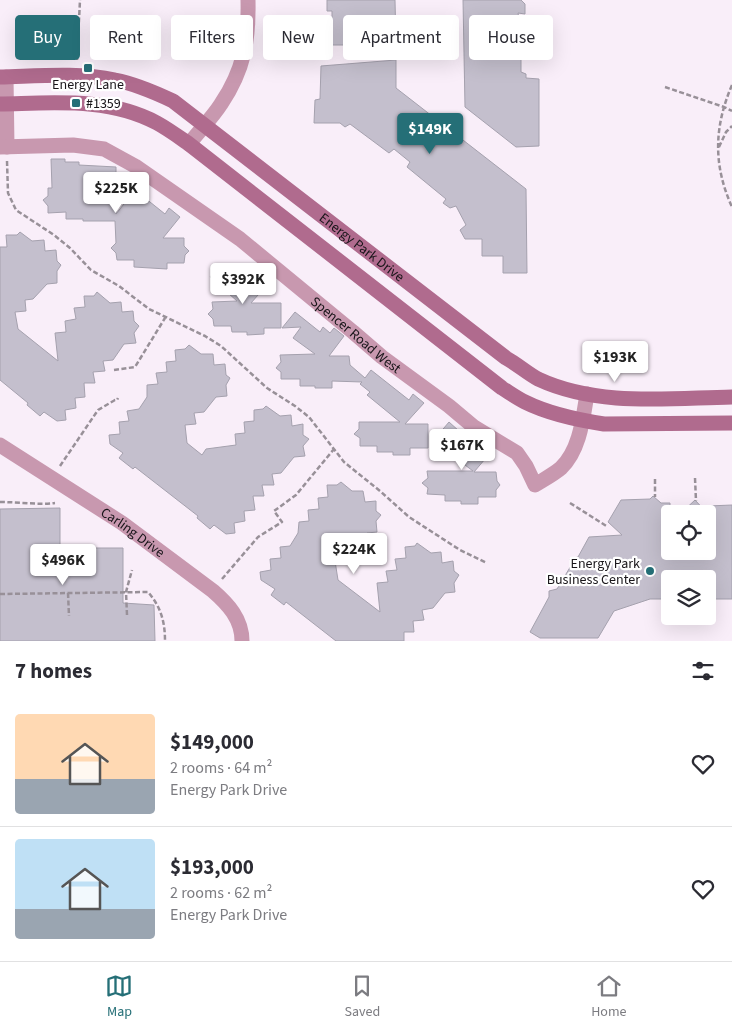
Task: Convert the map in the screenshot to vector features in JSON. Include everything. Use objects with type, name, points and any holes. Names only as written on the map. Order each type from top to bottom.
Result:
[{"type":"street","points":[[189,144],[220,106],[239,69],[246,50],[248,0]]},
{"type":"street","name":"Energy Park Drive","points":[[3,77],[82,76],[114,80],[148,89],[173,101],[506,358],[538,378],[576,392],[606,398],[732,397]]},
{"type":"street","points":[[3,77],[3,147]]},
{"type":"street","name":"Energy Park Drive","points":[[3,104],[95,103],[130,111],[157,123],[189,144],[502,388],[526,402],[583,421],[604,424],[732,423]]},
{"type":"street","name":"Spencer Road West","points":[[3,147],[73,145],[104,149],[135,166],[240,239],[382,358],[449,406],[474,427],[517,454],[526,466],[535,486],[562,467],[574,450],[583,421]]},
{"type":"street","points":[[583,421],[587,394]]},
{"type":"street","name":"Carling Drive","points":[[0,445],[122,523],[213,591],[227,603],[238,621],[242,641]]},
{"type":"path","points":[[77,63],[80,0]]},
{"type":"path","points":[[732,85],[720,121],[718,156],[724,187],[732,207]]},
{"type":"path","points":[[665,87],[732,111]]},
{"type":"path","points":[[718,156],[722,139],[732,126]]},
{"type":"path","points":[[3,147],[8,194],[16,210],[59,239],[91,270],[119,286],[149,309],[221,346],[267,388],[309,417],[344,462],[409,517],[460,550],[487,563]]},
{"type":"path","points":[[114,370],[135,367],[165,318]]},
{"type":"path","points":[[51,479],[98,410],[118,398]]},
{"type":"path","points":[[228,572],[258,537],[282,522],[274,511],[296,495],[334,449]]},
{"type":"path","points":[[695,478],[696,501]]},
{"type":"path","points":[[655,479],[655,497]]},
{"type":"path","points":[[0,502],[55,503]]},
{"type":"path","points":[[570,503],[608,527]]},
{"type":"path","points":[[127,615],[126,592],[132,570]]},
{"type":"path","points":[[0,594],[148,592],[160,609],[165,628],[165,641]]},
{"type":"path","points":[[68,593],[69,616]]},
{"type":"building","points":[[327,0],[395,0],[395,15],[343,15],[343,45],[333,45],[333,15],[332,11],[327,11]]},
{"type":"building","points":[[463,0],[521,0],[525,4],[525,14],[469,15],[469,60],[521,60],[521,72],[526,74],[526,78],[539,79],[539,146],[516,147],[465,107]]},
{"type":"building","points":[[396,60],[396,88],[526,189],[527,273],[503,273],[503,256],[482,256],[482,239],[465,239],[460,230],[466,225],[456,206],[450,208],[443,203],[446,199],[407,167],[410,162],[394,149],[389,153],[350,124],[345,127],[340,123],[314,123],[315,100],[320,99],[321,66]]},
{"type":"building","points":[[51,159],[79,162],[79,165],[116,167],[116,214],[135,190],[165,214],[169,208],[180,217],[163,238],[184,238],[184,246],[189,251],[185,255],[184,263],[167,263],[167,269],[134,267],[134,260],[117,260],[116,253],[111,248],[116,243],[115,221],[66,219],[66,212],[48,213],[48,206],[43,200],[48,196],[48,188],[52,188]]},
{"type":"building","points":[[20,232],[32,241],[44,240],[45,251],[56,250],[57,261],[61,265],[57,271],[57,283],[47,284],[33,299],[25,300],[26,311],[15,312],[18,329],[58,361],[55,333],[66,332],[65,321],[76,319],[74,308],[85,307],[84,296],[94,296],[97,292],[110,303],[121,302],[122,312],[133,311],[134,321],[139,326],[134,333],[136,343],[124,344],[113,360],[103,361],[105,371],[93,372],[95,383],[84,383],[85,397],[75,398],[76,408],[65,410],[66,420],[57,421],[44,412],[40,416],[27,405],[28,403],[0,380],[0,247],[7,247],[6,235],[17,235]]},
{"type":"building","points":[[221,264],[228,269],[230,266],[248,281],[253,275],[266,286],[251,303],[281,303],[281,328],[264,328],[264,334],[247,335],[247,332],[232,332],[231,326],[214,326],[213,319],[208,314],[213,309],[212,302],[237,301],[210,277]]},
{"type":"building","points":[[295,312],[320,332],[323,327],[330,333],[334,328],[344,336],[329,356],[349,356],[350,365],[365,378],[371,370],[409,400],[413,394],[424,403],[405,424],[428,424],[428,448],[410,448],[410,455],[393,455],[393,452],[377,452],[377,446],[360,446],[360,438],[354,434],[359,429],[359,422],[400,422],[367,395],[370,392],[360,384],[362,382],[332,381],[332,388],[315,388],[315,386],[300,386],[300,379],[281,379],[281,372],[276,368],[281,362],[280,355],[315,354],[293,338],[301,327],[282,328]]},
{"type":"building","points":[[189,345],[201,354],[213,354],[214,365],[225,364],[226,375],[230,378],[226,385],[227,396],[216,397],[204,412],[194,413],[196,424],[185,425],[187,443],[202,455],[206,449],[236,445],[235,434],[245,433],[244,422],[254,421],[254,410],[263,409],[266,406],[280,416],[291,415],[292,426],[303,424],[303,435],[309,439],[303,446],[305,456],[294,457],[281,473],[272,474],[274,485],[262,485],[264,496],[253,496],[255,510],[244,511],[245,521],[234,523],[235,533],[226,534],[214,525],[210,529],[197,518],[198,516],[135,467],[133,469],[119,458],[123,453],[110,444],[109,435],[120,434],[119,422],[129,421],[127,411],[139,409],[147,397],[147,385],[158,384],[156,373],[167,372],[166,362],[176,361],[175,350],[185,349]]},
{"type":"building","points":[[449,422],[459,431],[457,434],[476,448],[480,443],[491,452],[474,472],[496,472],[497,481],[500,485],[496,490],[496,497],[478,497],[478,504],[461,504],[461,501],[445,501],[445,495],[427,494],[428,488],[422,483],[428,478],[427,471],[473,471],[433,441]]},
{"type":"building","points":[[341,482],[352,491],[363,491],[365,502],[376,501],[376,511],[381,515],[376,521],[377,532],[367,533],[354,548],[344,549],[346,560],[335,561],[338,580],[380,612],[377,583],[388,582],[386,571],[397,570],[395,559],[406,558],[405,547],[415,546],[417,543],[431,553],[441,552],[442,563],[453,561],[454,571],[459,575],[454,583],[455,592],[445,593],[433,608],[422,610],[424,620],[413,621],[414,632],[404,632],[404,641],[336,641],[286,602],[284,605],[271,595],[275,589],[261,580],[260,572],[271,570],[270,559],[281,558],[280,547],[290,546],[298,533],[299,522],[309,521],[308,510],[319,509],[318,498],[328,497],[327,485],[337,485]]},
{"type":"building","name":"Energy Park Business Center","points":[[653,496],[661,503],[670,503],[670,505],[661,505],[661,560],[716,560],[716,506],[732,505],[732,599],[716,599],[716,570],[661,570],[661,599],[650,599],[614,611],[598,638],[540,638],[530,632],[549,597],[549,591],[557,589],[572,564],[570,559],[578,557],[589,537],[622,535],[608,522],[621,500],[650,499]]},
{"type":"building","points":[[695,500],[700,505],[690,505]]},
{"type":"building","points":[[60,508],[60,548],[123,548],[123,603],[154,605],[155,641],[0,641],[0,509]]},
{"type":"place","name":"Energy Lane","points":[[88,68]]},
{"type":"place","name":"#1359","points":[[76,103]]},
{"type":"place","name":"Energy Park Business Center","points":[[650,571]]}]
